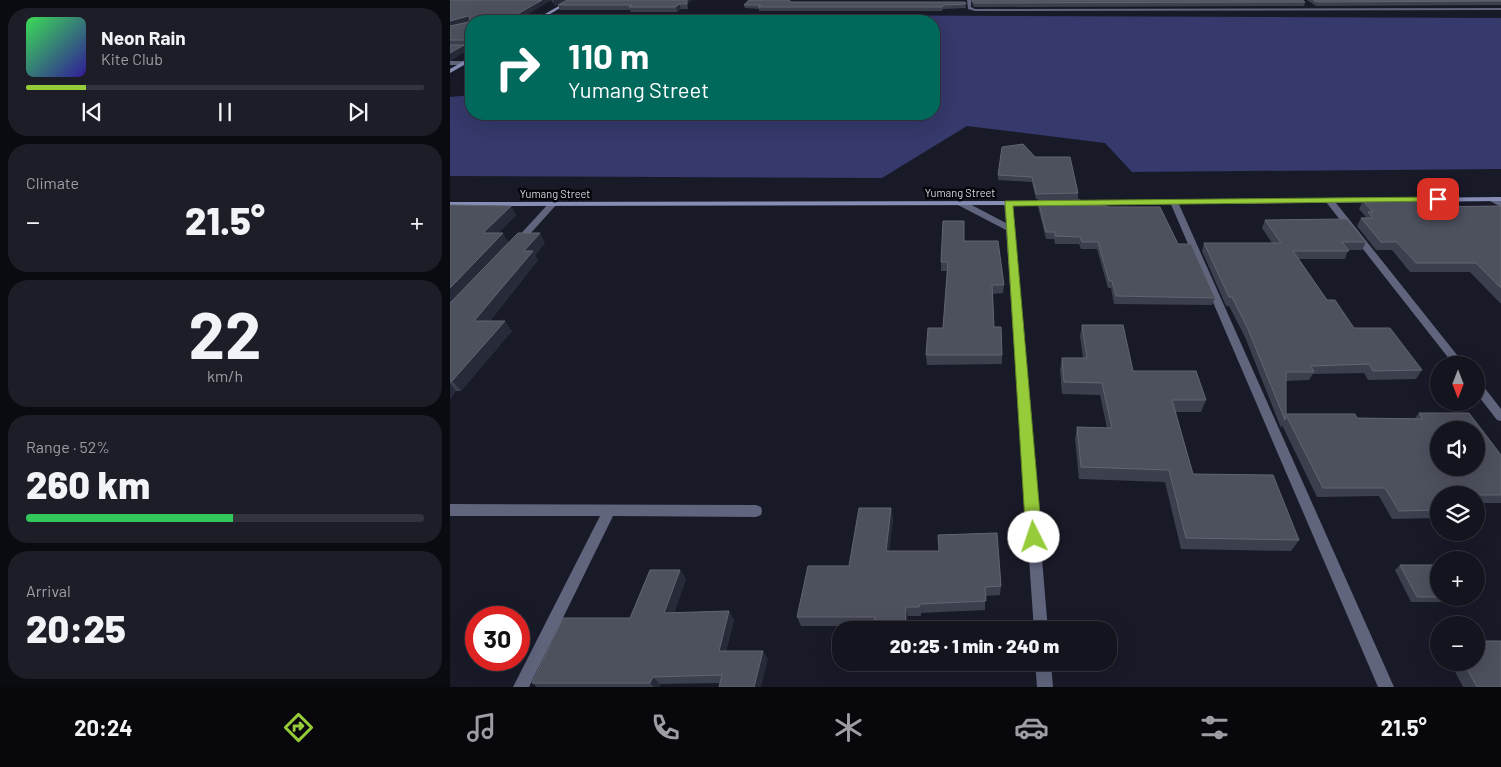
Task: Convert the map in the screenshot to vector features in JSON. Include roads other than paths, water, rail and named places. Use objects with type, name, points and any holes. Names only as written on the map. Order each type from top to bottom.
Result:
[{"type":"main road","points":[[546,15],[572,0]]},
{"type":"main road","points":[[450,71],[463,63]]},
{"type":"main road","name":"Yumang Street","points":[[450,204],[1008,203],[1497,199]]},
{"type":"street","points":[[959,3],[968,2],[968,8],[975,10],[1501,9]]},
{"type":"street","points":[[1308,4],[1314,9]]},
{"type":"street","points":[[450,48],[465,48]]},
{"type":"street","points":[[450,63],[463,63]]},
{"type":"street","points":[[1497,199],[1501,205]]},
{"type":"street","points":[[1329,200],[1453,356]]},
{"type":"street","points":[[1174,202],[1386,687]]},
{"type":"street","points":[[961,203],[1009,228]]},
{"type":"street","points":[[1008,203],[1040,621]]},
{"type":"street","points":[[508,252],[553,204]]},
{"type":"street","points":[[1485,397],[1501,417]]},
{"type":"street","points":[[450,510],[756,510]]},
{"type":"street","points":[[521,687],[610,510]]},
{"type":"street","points":[[1044,671],[1045,687]]}]
